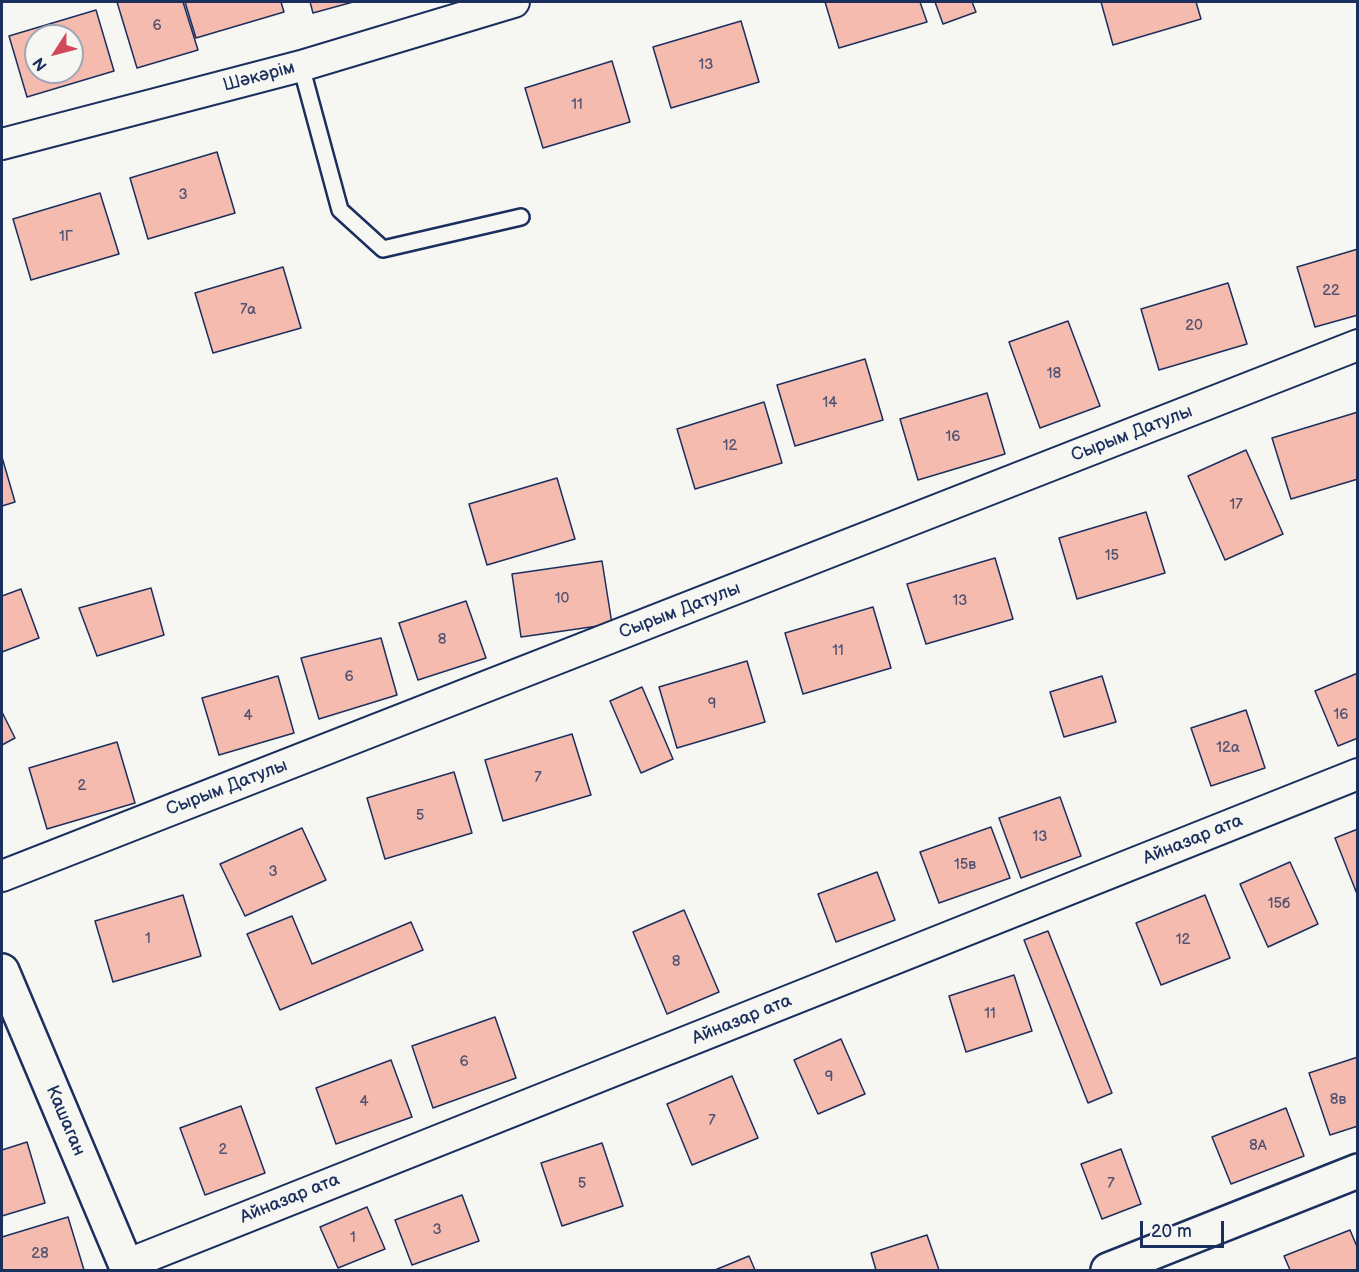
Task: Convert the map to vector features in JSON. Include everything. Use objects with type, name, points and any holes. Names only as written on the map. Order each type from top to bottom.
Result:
[{"type":"street","name":"Шәкәрім","points":[[2,144],[302,66],[514,2]]},
{"type":"street","name":"Сырым Датулы","points":[[2,876],[1358,345]]},
{"type":"street","name":"Айназар ата","points":[[127,1268],[1358,774]]},
{"type":"street","name":"Кашаган","points":[[2,971],[127,1268]]},
{"type":"street","points":[[1108,1270],[1358,1171]]},
{"type":"lane","points":[[302,66],[340,210],[383,249],[521,217]]},
{"type":"building","points":[[117,2],[183,2],[198,50],[137,68]]},
{"type":"building","points":[[185,2],[281,2],[284,12],[196,38]]},
{"type":"building","points":[[310,2],[353,2],[313,13]]},
{"type":"building","points":[[825,2],[920,2],[927,22],[839,48]]},
{"type":"building","points":[[935,2],[972,2],[976,12],[943,24]]},
{"type":"building","points":[[1101,2],[1196,2],[1201,19],[1113,45]]},
{"type":"building","points":[[96,10],[114,71],[84,80],[84,24],[49,24]]},
{"type":"building","points":[[741,21],[759,82],[671,108],[653,47]]},
{"type":"building","points":[[24,32],[24,84],[70,84],[27,97],[9,36]]},
{"type":"building","points":[[612,61],[630,122],[543,148],[525,88]]},
{"type":"building","points":[[217,152],[235,213],[148,239],[130,178]]},
{"type":"building","points":[[100,193],[119,254],[31,280],[13,219]]},
{"type":"building","points":[[1358,249],[1358,315],[1315,327],[1297,267]]},
{"type":"building","points":[[283,267],[301,328],[213,353],[195,293]]},
{"type":"building","points":[[1228,283],[1247,344],[1159,370],[1141,309]]},
{"type":"building","points":[[1068,321],[1100,406],[1040,428],[1009,342]]},
{"type":"building","points":[[865,359],[883,420],[795,446],[777,385]]},
{"type":"building","points":[[987,393],[1005,454],[918,480],[900,419]]},
{"type":"building","points":[[764,402],[782,463],[695,489],[677,429]]},
{"type":"building","points":[[1358,412],[1358,479],[1291,499],[1272,438]]},
{"type":"building","points":[[1246,450],[1283,534],[1225,560],[1188,476]]},
{"type":"building","points":[[2,457],[15,502],[2,506]]},
{"type":"building","points":[[557,478],[575,539],[487,565],[469,504]]},
{"type":"building","points":[[1146,512],[1165,573],[1077,599],[1059,538]]},
{"type":"building","points":[[995,558],[1013,619],[926,644],[907,584]]},
{"type":"building","points":[[602,561],[612,624],[521,637],[512,574]]},
{"type":"building","points":[[151,588],[164,635],[97,656],[79,608]]},
{"type":"building","points":[[21,589],[39,638],[2,652],[2,596]]},
{"type":"building","points":[[466,601],[486,658],[418,680],[399,623]]},
{"type":"building","points":[[873,607],[891,668],[803,694],[785,633]]},
{"type":"building","points":[[381,638],[397,695],[319,719],[301,658]]},
{"type":"building","points":[[747,661],[765,722],[677,748],[659,687]]},
{"type":"building","points":[[1358,673],[1358,738],[1338,746],[1315,691]]},
{"type":"building","points":[[278,676],[294,733],[219,755],[202,698]]},
{"type":"building","points":[[1102,676],[1116,722],[1064,737],[1050,692]]},
{"type":"building","points":[[642,687],[673,759],[641,773],[610,701]]},
{"type":"building","points":[[1246,710],[1265,768],[1211,786],[1191,728]]},
{"type":"building","points":[[2,712],[15,738],[2,745]]},
{"type":"building","points":[[572,734],[591,795],[503,821],[485,760]]},
{"type":"building","points":[[117,742],[135,803],[47,829],[29,768]]},
{"type":"building","points":[[454,772],[472,833],[385,859],[367,798]]},
{"type":"building","points":[[1060,797],[1081,856],[1021,878],[999,818]]},
{"type":"building","points":[[991,827],[1010,878],[939,903],[920,852]]},
{"type":"building","points":[[302,828],[326,880],[245,916],[220,864]]},
{"type":"building","points":[[1358,829],[1358,893],[1357,894],[1335,838]]},
{"type":"building","points":[[1290,862],[1318,924],[1268,947],[1240,884]]},
{"type":"building","points":[[877,872],[895,920],[836,942],[818,894]]},
{"type":"building","points":[[183,895],[201,956],[113,982],[95,921]]},
{"type":"building","points":[[1205,895],[1230,958],[1161,985],[1136,923]]},
{"type":"building","points":[[684,910],[719,992],[667,1014],[633,932]]},
{"type":"building","points":[[292,916],[312,964],[411,922],[423,950],[280,1010],[247,934]]},
{"type":"building","points":[[1048,931],[1112,1093],[1088,1103],[1024,940]]},
{"type":"building","points":[[1014,975],[1032,1031],[966,1052],[949,996]]},
{"type":"building","points":[[495,1017],[516,1078],[433,1108],[412,1046]]},
{"type":"building","points":[[841,1039],[865,1094],[818,1114],[794,1060]]},
{"type":"building","points":[[1358,1057],[1358,1126],[1330,1135],[1309,1073]]},
{"type":"building","points":[[391,1060],[412,1117],[336,1144],[316,1088]]},
{"type":"building","points":[[732,1076],[758,1138],[692,1165],[667,1104]]},
{"type":"building","points":[[241,1106],[265,1173],[205,1195],[180,1128]]},
{"type":"building","points":[[1286,1108],[1304,1156],[1231,1184],[1212,1137]]},
{"type":"building","points":[[27,1142],[45,1203],[2,1216],[2,1150]]},
{"type":"building","points":[[602,1143],[623,1206],[562,1226],[541,1163]]},
{"type":"building","points":[[1121,1149],[1141,1204],[1102,1219],[1081,1164]]},
{"type":"building","points":[[462,1195],[479,1241],[412,1265],[395,1220]]},
{"type":"building","points":[[367,1207],[385,1249],[338,1268],[320,1227]]},
{"type":"building","points":[[68,1217],[84,1270],[2,1270],[2,1237]]},
{"type":"building","points":[[1350,1230],[1358,1249],[1358,1270],[1290,1270],[1284,1256]]},
{"type":"building","points":[[927,1235],[939,1270],[876,1270],[871,1253]]},
{"type":"building","points":[[749,1256],[755,1270],[715,1270]]}]
